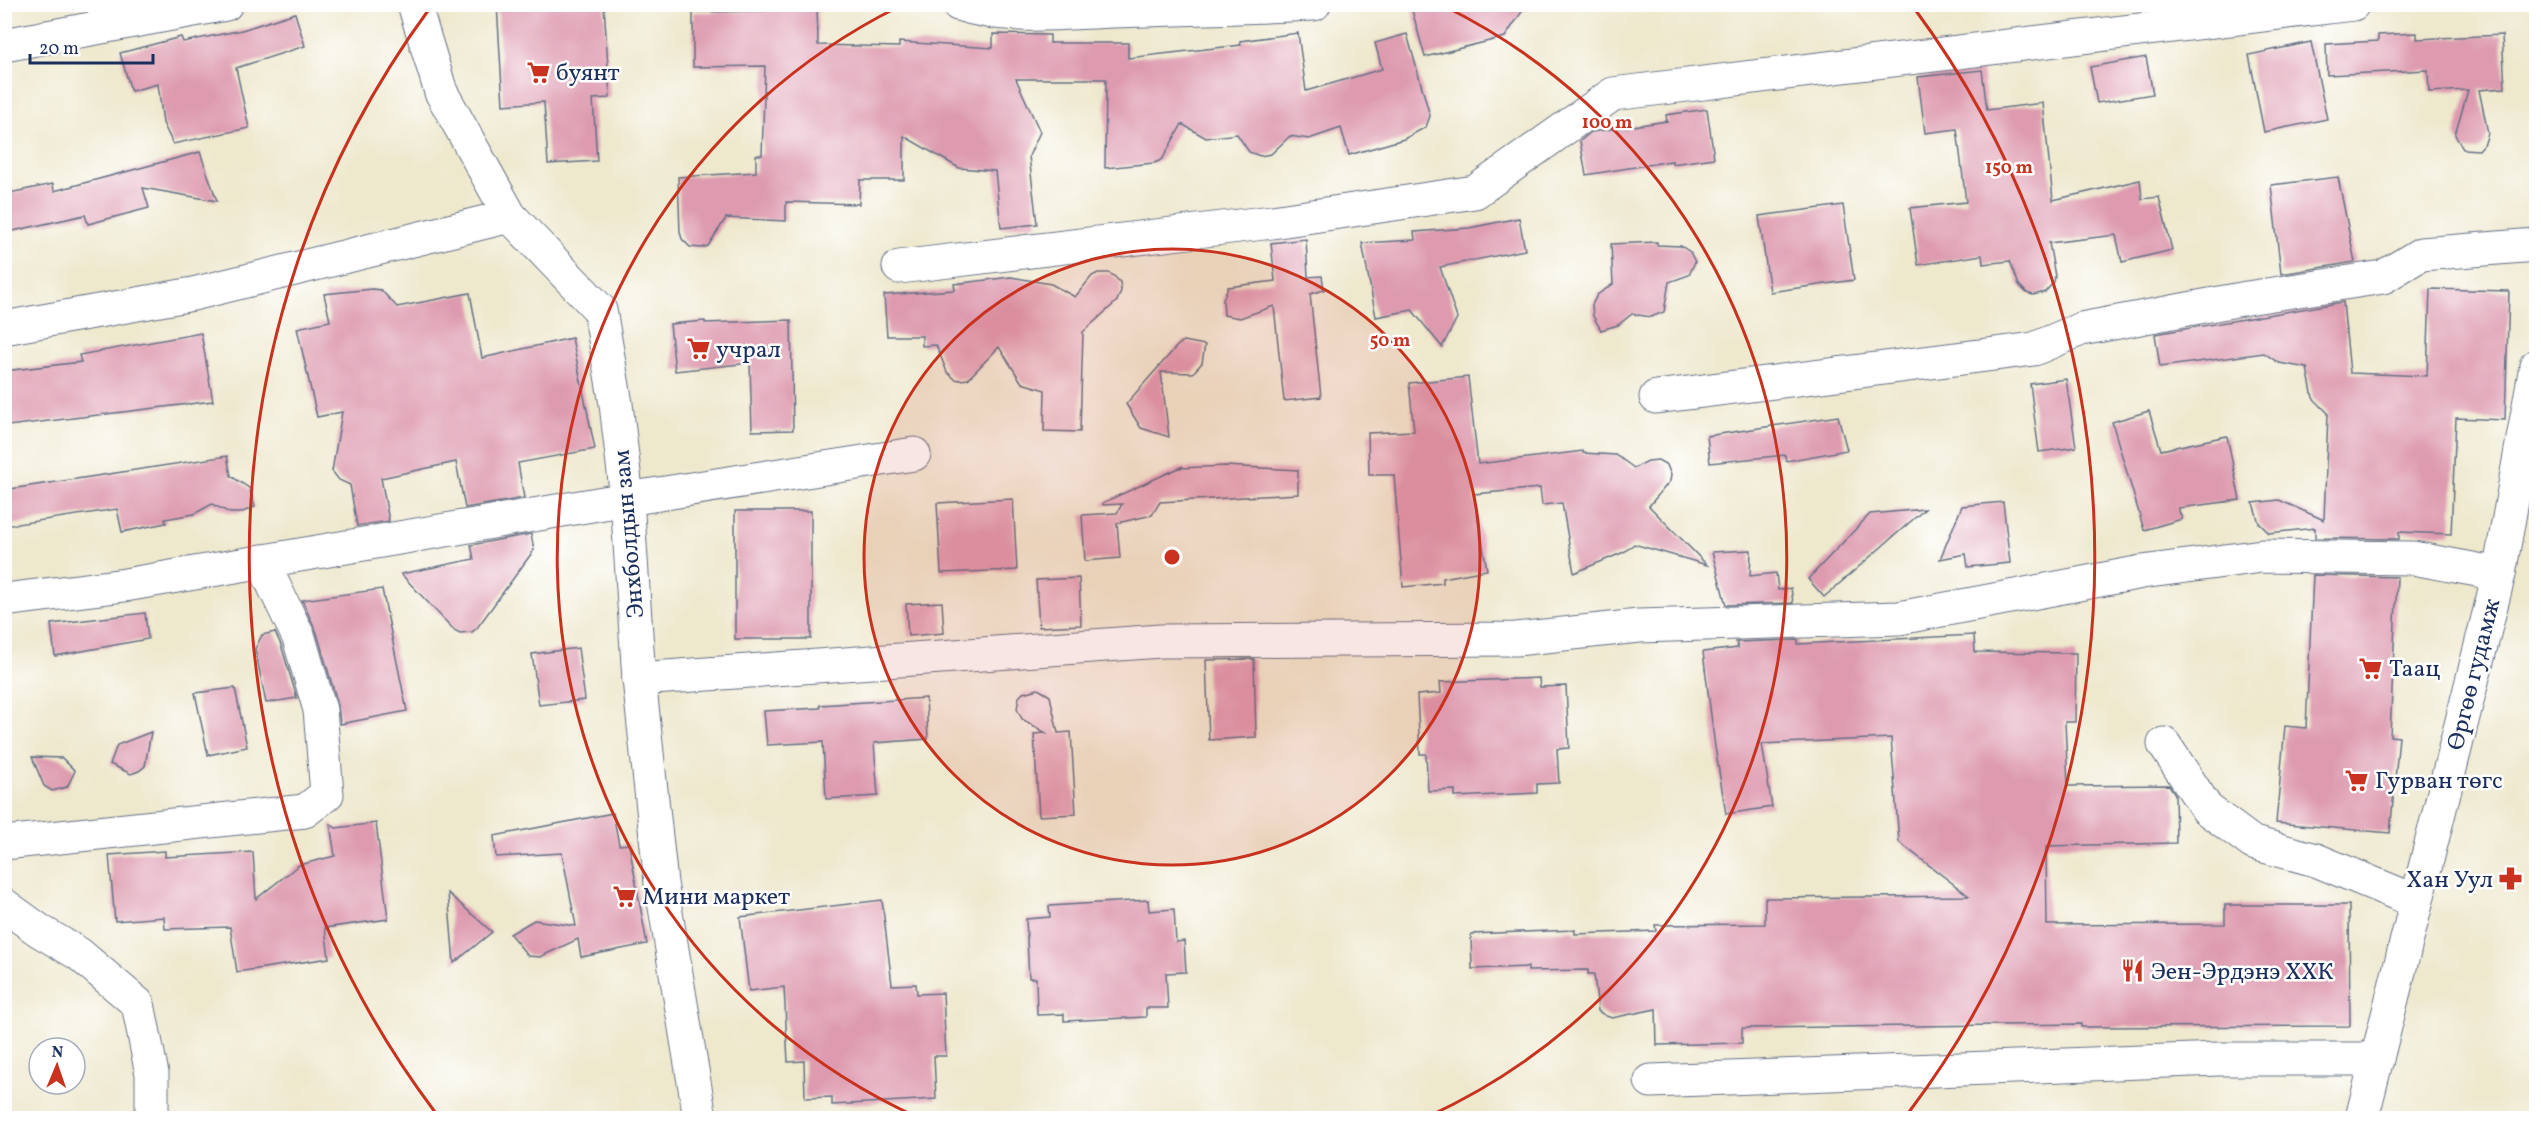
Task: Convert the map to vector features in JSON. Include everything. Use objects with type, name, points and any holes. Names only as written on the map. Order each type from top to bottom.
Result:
[{"type":"street","points":[[4,45],[226,4]]},
{"type":"street","name":"Энхболдын зам","points":[[414,4],[441,92],[510,216],[600,310],[616,404],[627,499],[639,679],[661,883],[700,1119]]},
{"type":"street","points":[[958,4],[975,10],[1054,14],[1314,4]]},
{"type":"street","points":[[899,267],[1272,222],[1476,192],[1613,94],[2353,4]]},
{"type":"street","points":[[4,328],[193,294],[510,216]]},
{"type":"street","points":[[1656,397],[2034,350],[2082,329],[2247,298],[2383,277],[2421,254],[2536,245]]},
{"type":"street","name":"Өргөө гудамж","points":[[2362,1119],[2499,574],[2536,370]]},
{"type":"street","points":[[4,600],[125,585],[627,499],[914,454]]},
{"type":"street","points":[[639,679],[1161,641],[1516,639],[1639,626],[1899,618],[2142,572],[2262,556],[2413,558],[2499,574]]},
{"type":"street","points":[[4,843],[305,811],[327,794],[320,710],[299,638],[262,561]]},
{"type":"street","points":[[2164,744],[2207,809],[2253,843],[2316,860],[2415,901]]},
{"type":"street","points":[[4,905],[40,931],[79,954],[138,1004],[152,1074],[152,1119]]},
{"type":"street","points":[[1651,1081],[2219,1059],[2377,1059]]},
{"type":"building","points":[[497,4],[604,4],[610,98],[593,99],[597,161],[548,164],[544,102],[503,105]]},
{"type":"building","points":[[764,4],[817,4],[818,45],[899,47],[899,42],[993,48],[993,34],[1050,35],[1050,43],[1128,43],[1128,58],[1241,45],[1240,41],[1298,33],[1306,91],[1382,69],[1375,43],[1407,34],[1430,116],[1426,127],[1404,139],[1349,155],[1341,128],[1309,139],[1290,136],[1271,154],[1260,156],[1249,152],[1237,134],[1206,138],[1182,124],[1163,158],[1159,161],[1105,168],[1106,79],[1016,79],[1040,132],[1029,156],[1037,224],[1001,228],[995,171],[959,168],[904,136],[904,180],[860,180],[859,204],[786,202],[786,221],[726,218],[708,246],[690,247],[682,239],[680,232],[678,177],[756,172],[756,155],[762,155],[765,66],[693,67],[693,12],[765,11]]},
{"type":"building","points":[[1434,4],[1527,4],[1505,37],[1425,57],[1412,10]]},
{"type":"building","points":[[295,13],[305,46],[236,68],[249,128],[173,144],[163,123],[158,84],[131,91],[120,53],[181,37],[183,42],[242,30]]},
{"type":"building","points":[[2417,33],[2417,39],[2502,35],[2505,88],[2479,90],[2488,133],[2485,143],[2479,150],[2463,149],[2455,135],[2468,90],[2429,92],[2428,70],[2327,75],[2326,44],[2378,41],[2378,35]]},
{"type":"building","points":[[2311,42],[2327,119],[2264,132],[2249,55]]},
{"type":"building","points":[[2146,57],[2153,94],[2097,103],[2090,67]]},
{"type":"building","points":[[1982,70],[1987,110],[2043,103],[2053,200],[2140,180],[2142,199],[2159,197],[2172,250],[2122,262],[2116,235],[2049,243],[2054,282],[2045,292],[2033,295],[2027,293],[2019,285],[2010,261],[1983,264],[1982,255],[1918,265],[1910,208],[1966,202],[1957,129],[1925,133],[1918,77]]},
{"type":"building","points":[[1707,109],[1714,158],[1672,164],[1672,161],[1586,175],[1580,141],[1591,132],[1667,121],[1666,115]]},
{"type":"building","points":[[200,152],[217,201],[143,188],[149,208],[88,224],[85,215],[4,233],[4,194],[53,184],[54,191]]},
{"type":"building","points":[[2338,177],[2355,262],[2281,274],[2271,185]]},
{"type":"building","points":[[1843,205],[1854,280],[1770,292],[1759,216]]},
{"type":"building","points":[[1519,218],[1525,250],[1440,267],[1457,318],[1442,347],[1412,310],[1376,317],[1362,243],[1415,240],[1414,232],[1469,228]]},
{"type":"building","points":[[1306,239],[1308,277],[1322,276],[1324,290],[1310,294],[1321,397],[1284,401],[1274,306],[1240,318],[1224,315],[1223,300],[1228,287],[1275,281],[1271,243]]},
{"type":"building","points":[[1657,242],[1657,245],[1681,246],[1690,252],[1695,262],[1689,275],[1669,282],[1664,312],[1651,317],[1632,314],[1618,325],[1601,330],[1593,316],[1592,305],[1597,295],[1613,284],[1611,244]]},
{"type":"building","points":[[1098,273],[1109,273],[1114,276],[1120,282],[1121,291],[1117,301],[1083,332],[1080,432],[1044,431],[1045,390],[1022,383],[999,347],[968,379],[960,380],[947,372],[936,345],[922,346],[922,336],[887,336],[884,295],[955,290],[954,284],[1011,277],[1051,284],[1075,297],[1092,276]]},
{"type":"building","points":[[2430,289],[2509,291],[2505,420],[2456,418],[2451,534],[2399,532],[2399,539],[2315,538],[2315,528],[2269,533],[2259,523],[2253,503],[2279,500],[2324,520],[2328,413],[2313,398],[2307,368],[2279,363],[2264,353],[2160,367],[2155,334],[2343,302],[2350,373],[2427,376]]},
{"type":"building","points":[[381,290],[397,307],[470,293],[482,358],[572,338],[595,449],[518,463],[524,498],[465,508],[456,462],[381,478],[389,521],[357,526],[350,485],[339,480],[332,471],[342,412],[317,417],[297,328],[330,321],[324,294]]},
{"type":"building","points":[[791,320],[793,430],[752,431],[750,363],[675,371],[670,324],[705,321],[705,323]]},
{"type":"building","points":[[201,333],[213,401],[8,426],[4,371],[81,362],[79,355]]},
{"type":"building","points":[[1184,341],[1205,345],[1202,363],[1193,373],[1161,372],[1169,437],[1141,428],[1126,404]]},
{"type":"building","points":[[1468,377],[1478,464],[1583,451],[1583,453],[1616,455],[1634,468],[1648,461],[1658,460],[1667,465],[1671,475],[1670,481],[1649,506],[1707,565],[1634,544],[1624,552],[1574,573],[1562,503],[1542,505],[1540,488],[1474,494],[1487,570],[1443,578],[1443,583],[1403,587],[1394,475],[1369,475],[1368,433],[1414,431],[1409,383]]},
{"type":"building","points":[[2066,379],[2076,447],[2039,452],[2030,384]]},
{"type":"building","points":[[2149,411],[2161,450],[2227,436],[2240,500],[2178,508],[2182,519],[2144,530],[2112,422]]},
{"type":"building","points":[[1838,416],[1847,450],[1786,461],[1785,455],[1710,463],[1707,436]]},
{"type":"building","points":[[227,456],[231,476],[249,488],[255,507],[240,513],[230,513],[212,504],[194,514],[165,519],[166,523],[122,532],[117,509],[4,526],[4,490]]},
{"type":"building","points":[[1183,466],[1181,468],[1226,466],[1298,470],[1298,494],[1160,502],[1152,515],[1117,523],[1120,558],[1085,561],[1082,515],[1117,513],[1122,504],[1103,505],[1102,503]]},
{"type":"building","points":[[1013,499],[1017,570],[941,573],[937,503]]},
{"type":"building","points":[[2003,502],[2010,563],[1968,567],[1966,554],[1940,559],[1962,506]]},
{"type":"building","points":[[1925,509],[1824,597],[1808,579],[1870,514]]},
{"type":"building","points":[[735,511],[811,511],[811,639],[735,639]]},
{"type":"building","points":[[531,534],[534,550],[472,632],[460,633],[454,630],[401,574],[474,559],[471,545]]},
{"type":"building","points":[[1751,550],[1750,576],[1776,573],[1778,590],[1791,588],[1793,603],[1726,605],[1712,552]]},
{"type":"building","points":[[2313,575],[2397,577],[2390,736],[2399,737],[2390,833],[2276,823],[2285,726],[2306,728]]},
{"type":"building","points":[[1079,578],[1081,625],[1039,627],[1036,580]]},
{"type":"building","points":[[382,589],[407,711],[340,724],[338,705],[317,633],[302,600]]},
{"type":"building","points":[[942,602],[944,633],[908,636],[906,604]]},
{"type":"building","points":[[145,613],[148,639],[55,656],[51,624]]},
{"type":"building","points":[[275,632],[297,698],[266,703],[255,649],[262,635]]},
{"type":"building","points":[[1974,635],[1975,652],[2076,653],[2075,722],[2065,722],[2068,786],[2169,785],[2175,794],[2176,843],[2046,846],[2047,925],[2225,924],[2225,905],[2349,905],[2350,1026],[2081,1027],[2081,1024],[1742,1028],[1742,1043],[1657,1045],[1656,1009],[1612,1018],[1606,1016],[1598,1011],[1594,974],[1588,974],[1588,970],[1528,971],[1528,967],[1472,969],[1471,934],[1575,930],[1575,934],[1656,931],[1655,925],[1765,924],[1765,898],[1969,896],[1899,842],[1891,738],[1762,744],[1772,807],[1726,814],[1703,652],[1738,648],[1736,642],[1798,640],[1798,644]]},
{"type":"building","points":[[578,648],[585,700],[539,705],[532,654]]},
{"type":"building","points":[[1254,659],[1256,737],[1209,740],[1206,660]]},
{"type":"building","points":[[1539,678],[1540,687],[1566,686],[1569,748],[1557,749],[1559,783],[1537,784],[1537,793],[1455,797],[1455,790],[1428,791],[1426,754],[1420,754],[1417,695],[1441,693],[1440,682]]},
{"type":"building","points":[[235,688],[247,747],[208,755],[195,693]]},
{"type":"building","points":[[1038,689],[1050,696],[1058,733],[1071,732],[1076,814],[1039,816],[1034,734],[1046,733],[1022,719],[1017,709],[1019,697],[1023,693]]},
{"type":"building","points":[[926,698],[928,739],[874,743],[878,796],[826,799],[823,742],[767,745],[764,711]]},
{"type":"building","points":[[151,732],[145,766],[139,771],[131,774],[110,764],[117,745]]},
{"type":"building","points":[[32,757],[62,758],[75,771],[67,787],[52,791],[44,786]]},
{"type":"building","points":[[613,813],[619,845],[629,844],[647,944],[581,957],[578,939],[540,957],[528,956],[510,934],[534,920],[576,926],[562,853],[496,857],[494,836]]},
{"type":"building","points":[[376,823],[388,919],[325,928],[329,958],[237,972],[230,927],[165,929],[164,917],[115,921],[109,855],[165,851],[165,857],[253,852],[256,899],[299,865],[335,856],[330,824],[336,828]]},
{"type":"building","points":[[448,893],[492,932],[454,963]]},
{"type":"building","points":[[882,900],[892,985],[916,984],[917,994],[943,993],[946,1056],[934,1056],[936,1099],[832,1105],[832,1097],[805,1098],[804,1061],[788,1062],[784,987],[749,991],[740,917]]},
{"type":"building","points":[[1148,900],[1149,911],[1174,909],[1176,942],[1184,941],[1186,972],[1166,973],[1168,1008],[1146,1008],[1146,1017],[1064,1021],[1064,1014],[1037,1015],[1036,978],[1029,978],[1026,919],[1050,917],[1049,906]]},
{"type":"place","name":"буянт","points":[[538,72]]},
{"type":"place","name":"учрал","points":[[698,349]]},
{"type":"place","name":"Таац","points":[[2371,668]]},
{"type":"place","name":"Гурван төгс","points":[[2357,780]]},
{"type":"place","name":"Хан Уул","points":[[2511,879]]},
{"type":"place","name":"Мини маркет","points":[[624,896]]},
{"type":"place","name":"Эен-Эрдэнэ ХХК","points":[[2133,971]]}]
